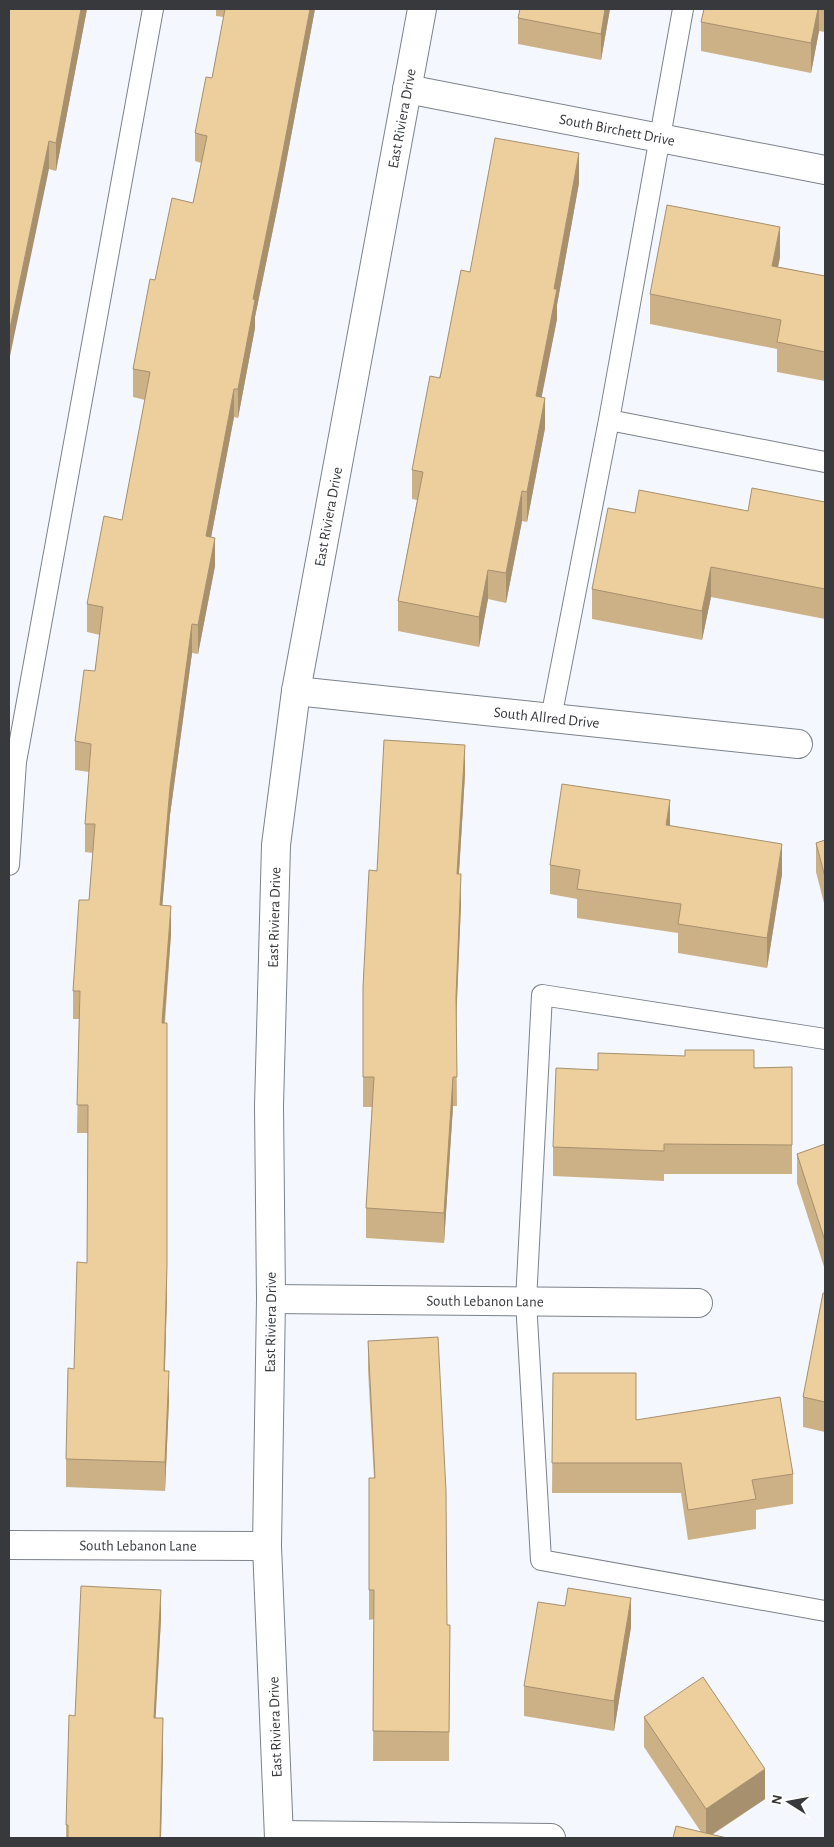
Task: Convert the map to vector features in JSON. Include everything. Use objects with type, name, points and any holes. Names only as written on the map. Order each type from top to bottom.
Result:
[{"type":"street","name":"East Riviera Drive","points":[[280,1837],[267,1546],[271,1299],[269,1106],[276,845],[296,691],[422,9]]},
{"type":"street","name":"South Birchett Drive","points":[[408,89],[825,170]]},
{"type":"street","name":"South Allred Drive","points":[[296,691],[798,744]]},
{"type":"street","name":"South Lebanon Lane","points":[[271,1299],[698,1303]]},
{"type":"street","name":"South Lebanon Lane","points":[[9,1545],[267,1546]]},
{"type":"street","points":[[280,1837],[550,1838]]},
{"type":"lane","points":[[9,866],[16,762],[153,9]]},
{"type":"lane","points":[[551,718],[609,420],[683,9]]},
{"type":"lane","points":[[609,420],[825,462]]},
{"type":"lane","points":[[825,1039],[542,996],[526,1301],[541,1560],[825,1611]]},
{"type":"building","points":[[9,9],[81,9],[56,143],[49,141],[9,333]]},
{"type":"building","points":[[225,9],[310,9],[253,299],[255,300],[238,389],[234,389],[206,536],[215,538],[198,625],[192,624],[170,787],[160,905],[171,906],[162,1023],[167,1023],[167,1265],[164,1371],[169,1371],[165,1462],[66,1459],[68,1368],[74,1369],[77,1262],[87,1263],[88,1105],[77,1105],[80,991],[73,991],[79,900],[89,900],[95,824],[85,824],[91,744],[75,741],[84,670],[95,671],[103,607],[87,604],[104,516],[122,520],[150,372],[133,369],[150,279],[155,280],[172,198],[193,203],[207,136],[195,133],[206,77],[212,78]]},
{"type":"building","points":[[520,9],[605,9],[601,34],[518,18]]},
{"type":"building","points":[[704,9],[818,9],[811,43],[701,22]]},
{"type":"building","points":[[495,138],[579,153],[554,289],[557,289],[536,396],[545,398],[527,492],[522,491],[506,573],[488,570],[479,617],[398,601],[423,472],[412,470],[430,376],[440,378],[461,270],[470,272]]},
{"type":"building","points":[[667,205],[780,227],[772,266],[825,276],[825,352],[777,342],[781,320],[650,294]]},
{"type":"building","points":[[752,488],[825,502],[825,589],[711,567],[702,611],[592,589],[608,508],[635,513],[639,490],[748,511]]},
{"type":"building","points":[[384,740],[465,745],[457,874],[461,874],[456,997],[457,1077],[453,1077],[444,1213],[366,1208],[374,1077],[363,1077],[363,987],[369,870],[377,871]]},
{"type":"building","points":[[562,784],[670,800],[666,825],[782,844],[767,938],[678,924],[681,904],[577,889],[580,870],[550,865]]},
{"type":"building","points":[[825,840],[825,877],[816,843]]},
{"type":"building","points":[[685,1050],[754,1050],[754,1068],[792,1067],[792,1145],[664,1144],[664,1151],[553,1147],[556,1068],[598,1070],[598,1053],[685,1056]]},
{"type":"building","points":[[825,1144],[825,1241],[797,1154]]},
{"type":"building","points":[[823,1293],[825,1293],[825,1402],[803,1397]]},
{"type":"building","points":[[438,1337],[446,1491],[447,1625],[450,1625],[449,1732],[373,1731],[374,1590],[369,1590],[369,1478],[375,1478],[368,1341]]},
{"type":"building","points":[[553,1373],[636,1373],[636,1420],[780,1397],[793,1474],[752,1480],[756,1499],[688,1510],[681,1463],[552,1463]]},
{"type":"building","points":[[81,1586],[161,1590],[154,1718],[163,1718],[160,1838],[68,1838],[68,1825],[66,1825],[69,1715],[75,1716]]},
{"type":"building","points":[[568,1588],[631,1598],[614,1701],[524,1686],[538,1602],[565,1606]]},
{"type":"building","points":[[703,1677],[765,1769],[706,1809],[644,1717]]},
{"type":"building","points":[[676,1826],[727,1838],[673,1838]]}]
